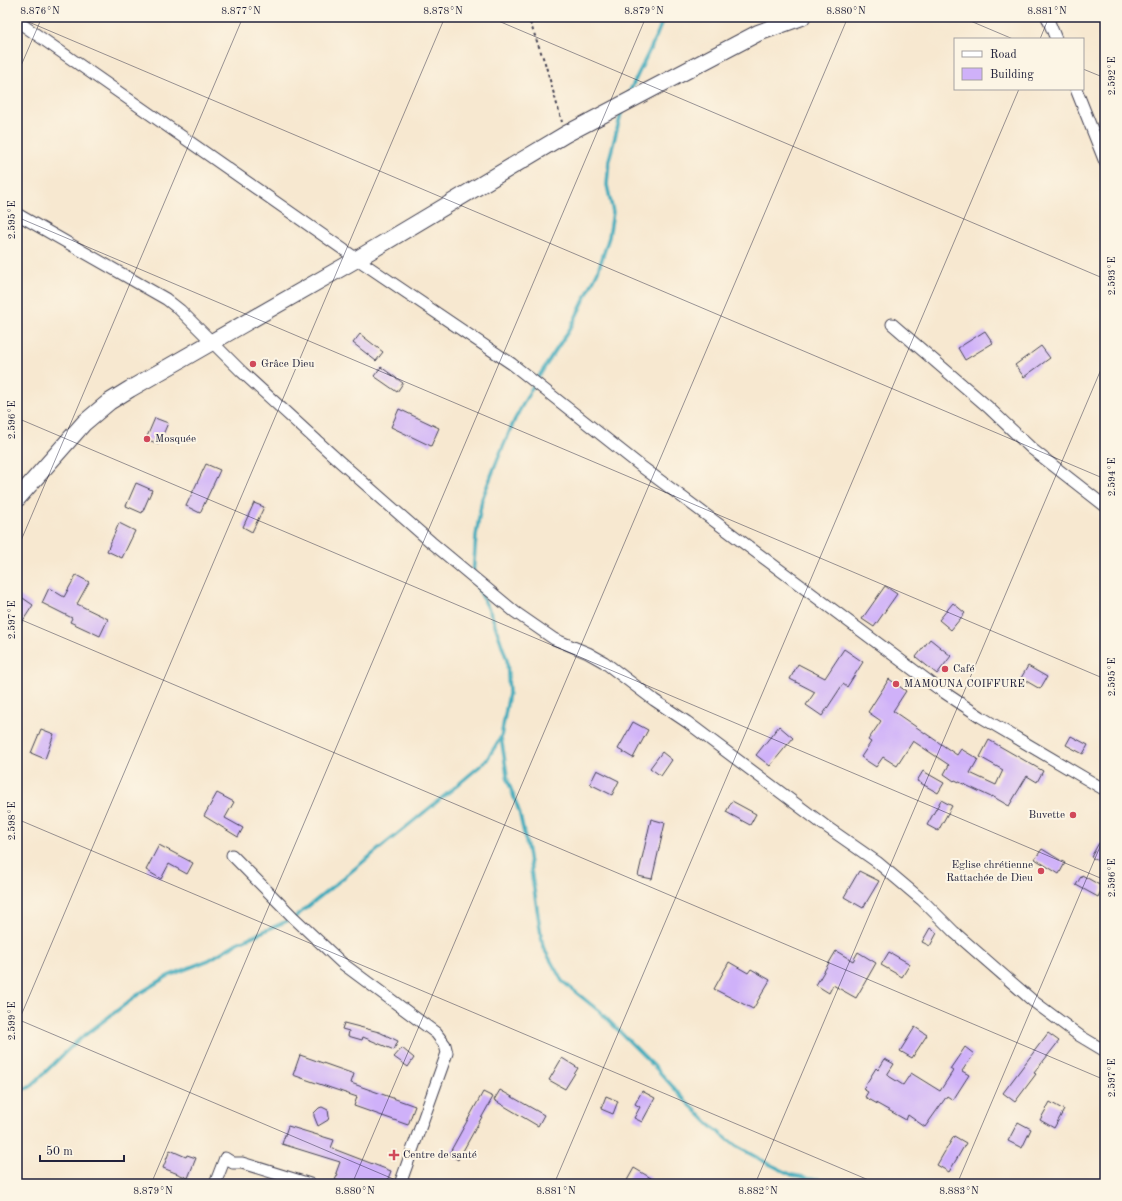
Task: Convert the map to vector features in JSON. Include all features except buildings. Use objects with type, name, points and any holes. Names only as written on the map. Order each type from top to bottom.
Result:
[{"type":"street","points":[[17,499],[84,423],[109,402],[357,259],[566,134],[758,33],[802,17]]},
{"type":"street","points":[[1047,17],[1056,38]]},
{"type":"street","points":[[17,21],[357,259],[512,364],[642,466],[939,689],[981,717],[1105,790]]},
{"type":"street","points":[[1076,90],[1105,162]]},
{"type":"street","points":[[17,214],[166,299],[185,315],[242,372],[339,462],[431,542],[515,612],[554,639],[588,653],[604,662],[824,825],[877,862],[922,900],[954,932],[1034,1001],[1080,1036],[1105,1051]]},
{"type":"street","points":[[892,324],[988,407],[1032,449],[1105,506]]},
{"type":"street","points":[[232,855],[294,918],[343,964],[436,1033],[445,1045],[447,1052],[400,1184]]},
{"type":"street","points":[[216,1184],[224,1158],[233,1163],[242,1163],[310,1184]]},
{"type":"path","points":[[528,17],[545,63],[566,134]]},
{"type":"waterway","points":[[628,95],[664,17]]},
{"type":"waterway","points":[[473,575],[476,536],[482,499],[499,456],[515,419],[535,382],[571,327],[598,271],[609,237],[613,212],[607,185],[609,160],[622,110]]},
{"type":"waterway","points":[[17,1091],[30,1087],[76,1042],[140,993],[168,976],[209,960],[237,943],[294,918],[486,761],[501,737],[509,693],[507,660],[492,616],[477,586]]},
{"type":"waterway","points":[[501,737],[508,781],[519,811],[528,851],[543,947],[562,981],[599,1011],[712,1127],[736,1146],[792,1175],[843,1184]]},
{"type":"place","name":"Grâce Dieu","points":[[253,364]]},
{"type":"place","name":"Mosquée","points":[[147,439]]},
{"type":"place","name":"Café","points":[[945,669]]},
{"type":"place","name":"MAMOUNA COIFFURE","points":[[896,684]]},
{"type":"place","name":"Buvette","points":[[1073,815]]},
{"type":"place","name":"Eglise chrétienne Rattachée de Dieu","points":[[1041,871]]},
{"type":"place","name":"Centre de santé","points":[[394,1155]]}]
